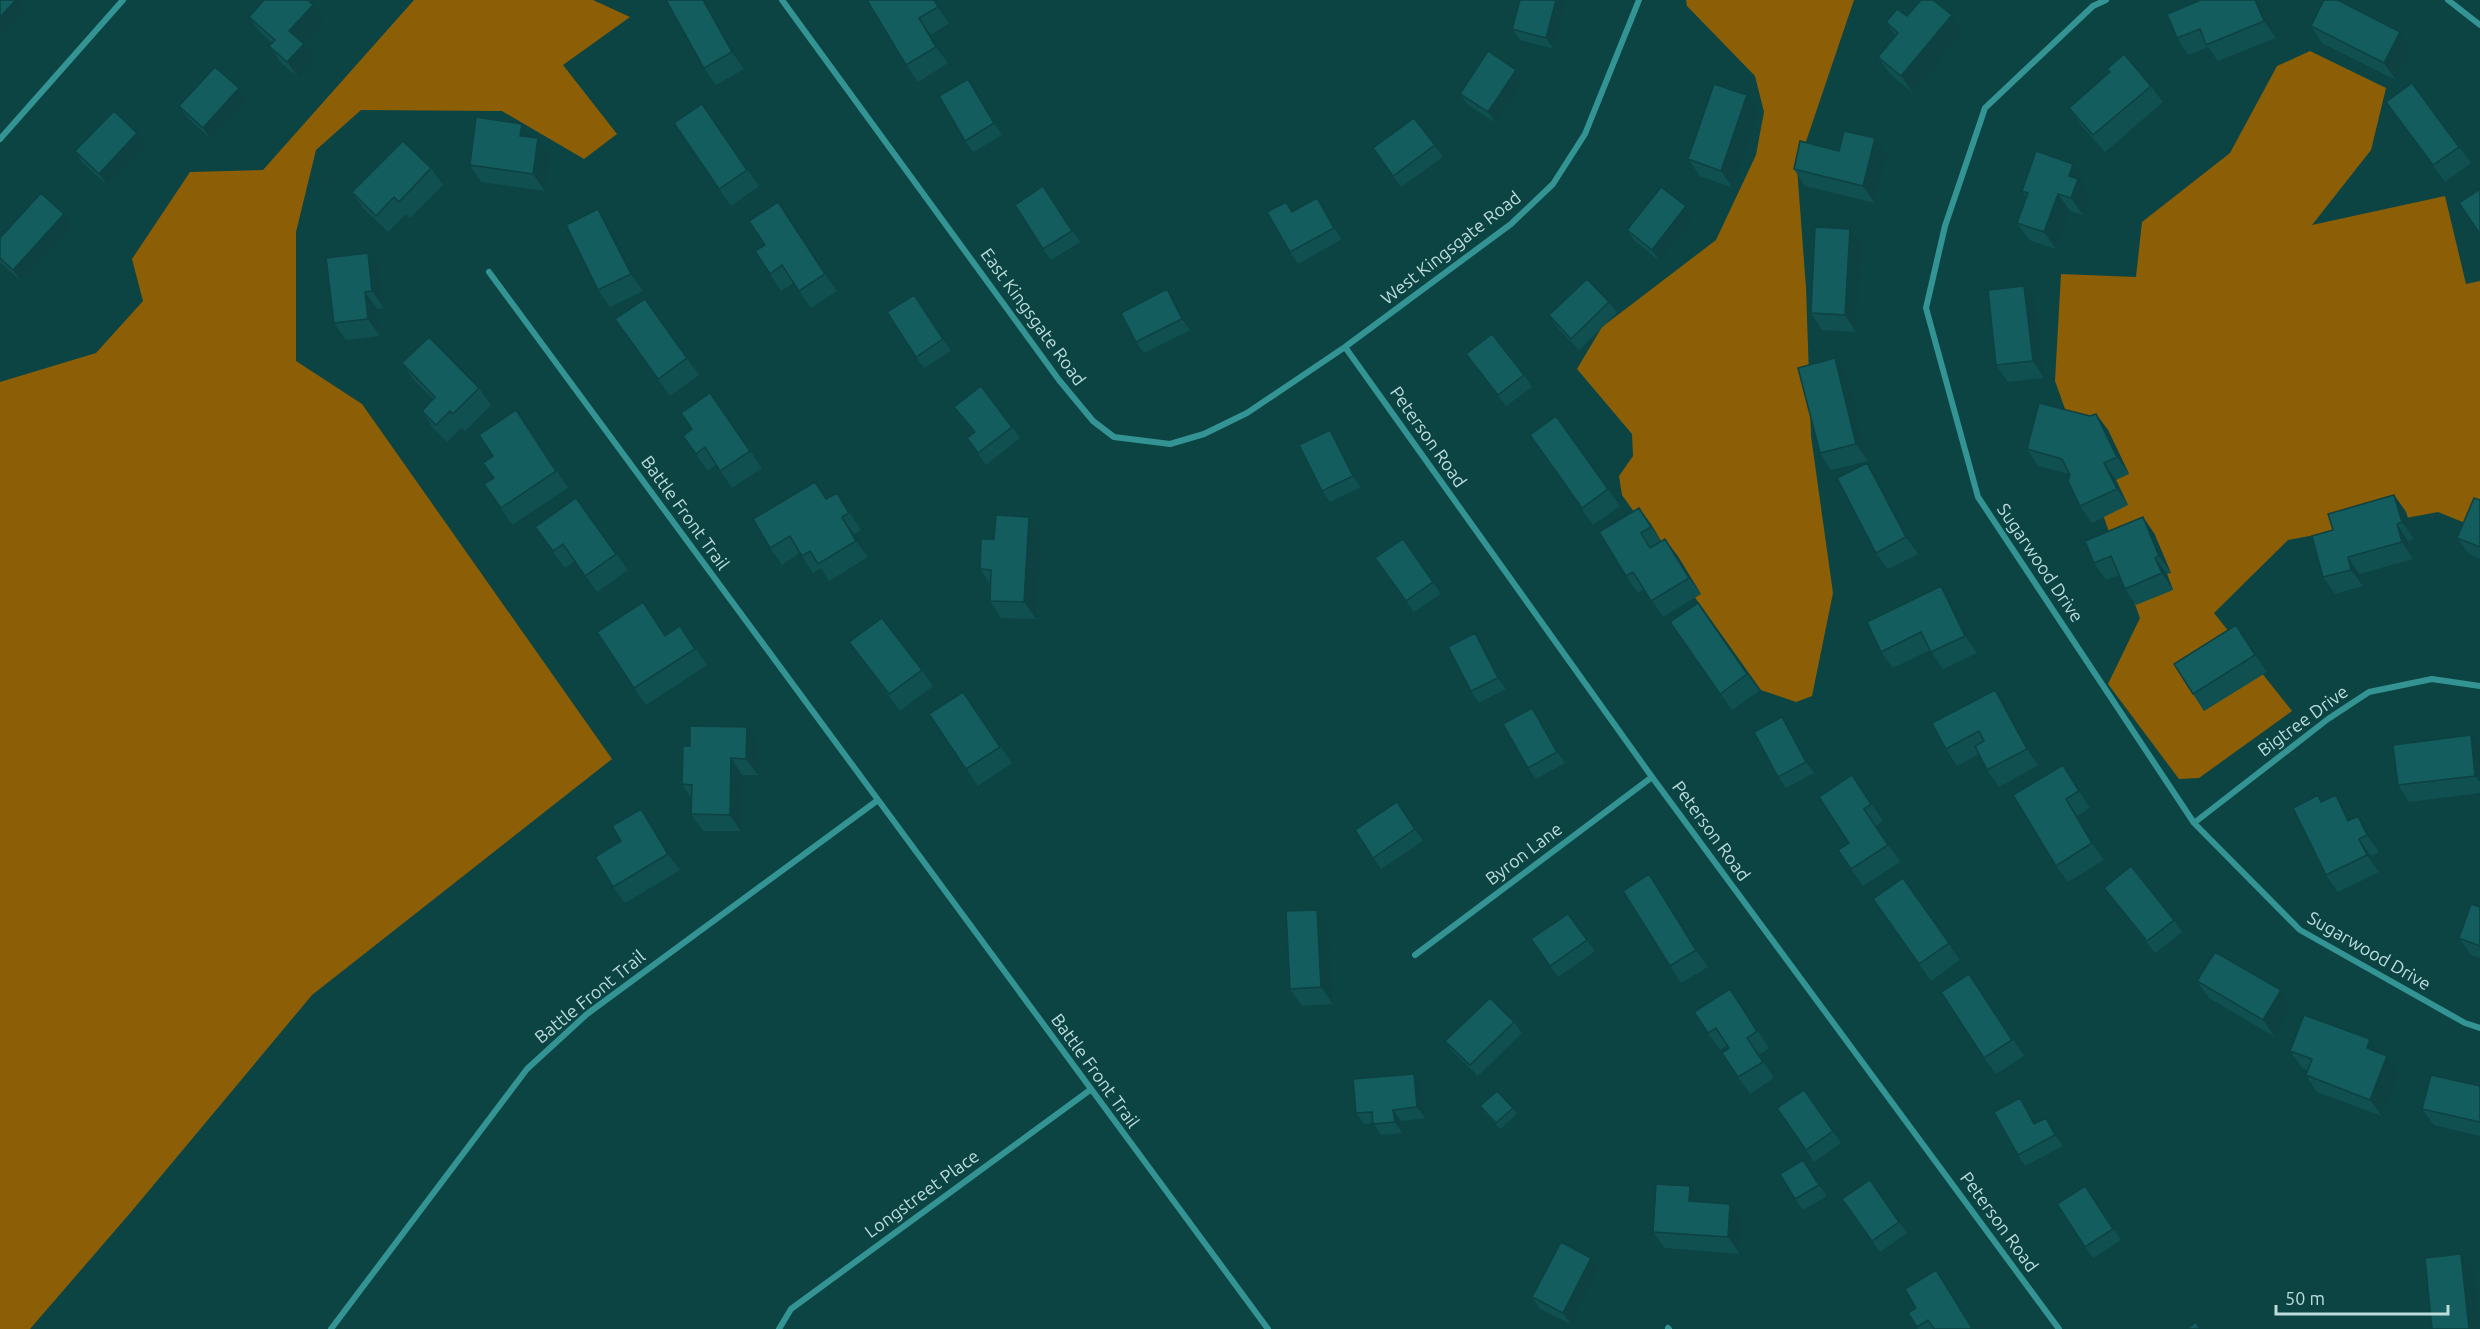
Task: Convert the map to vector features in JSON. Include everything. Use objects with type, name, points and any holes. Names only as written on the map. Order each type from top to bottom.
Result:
[{"type":"street","points":[[0,139],[123,0]]},
{"type":"street","name":"East Kingsgate Road","points":[[782,0],[1059,380],[1093,422],[1114,437],[1170,444],[1204,434],[1247,412],[1345,346]]},
{"type":"street","name":"West Kingsgate Road","points":[[1345,346],[1511,224],[1553,184],[1585,134],[1639,0]]},
{"type":"street","name":"Sugarwood Drive","points":[[2106,0],[2093,6],[1985,108],[1945,225],[1926,308],[1978,497],[2194,823],[2300,930],[2465,1023],[2480,1028]]},
{"type":"street","points":[[2448,0],[2480,25]]},
{"type":"street","name":"Battle Front Trail","points":[[489,272],[1268,1329]]},
{"type":"street","name":"Peterson Road","points":[[1345,346],[1652,777],[2059,1329]]},
{"type":"street","name":"Bigtree Drive","points":[[2194,823],[2328,719],[2369,692],[2432,679],[2480,686]]},
{"type":"street","name":"Byron Lane","points":[[1415,955],[1652,777]]},
{"type":"street","name":"Battle Front Trail","points":[[332,1329],[527,1069],[587,1014],[878,800]]},
{"type":"street","name":"Longstreet Place","points":[[779,1329],[791,1309],[1090,1090]]},
{"type":"shaded area","points":[[414,0],[593,0],[630,17],[563,65],[617,134],[584,159],[502,111],[361,110],[316,150],[296,232],[296,361],[362,404],[612,759],[312,995],[30,1329],[0,1329],[0,382],[96,353],[143,301],[132,259],[190,172],[263,170]]},
{"type":"shaded area","points":[[1686,0],[1854,0],[1797,168],[1806,288],[1811,436],[1833,593],[1812,696],[1796,702],[1761,690],[1622,495],[1619,476],[1633,456],[1632,434],[1577,369],[1602,327],[1716,240],[1756,155],[1764,112],[1755,76],[1687,6]]},
{"type":"shaded area","points":[[2310,51],[2386,88],[2371,150],[2312,225],[2445,196],[2466,284],[2480,281],[2480,529],[2438,512],[2288,540],[2214,613],[2292,711],[2199,778],[2179,779],[2108,684],[2140,618],[2055,381],[2061,274],[2136,277],[2142,222],[2230,153],[2277,66]]},
{"type":"building","points":[[0,0],[16,0],[0,17]]},
{"type":"building","points":[[264,0],[308,0],[313,5],[289,31],[304,44],[287,62],[269,46],[275,40],[249,17]]},
{"type":"building","points":[[666,0],[703,0],[732,52],[704,68]]},
{"type":"building","points":[[867,0],[934,0],[938,7],[919,18],[936,47],[906,65]]},
{"type":"building","points":[[1520,0],[1556,0],[1546,38],[1512,29]]},
{"type":"building","points":[[1921,0],[1933,0],[1952,15],[1901,76],[1878,57],[1898,33],[1886,22],[1897,9],[1907,16]]},
{"type":"building","points":[[2201,0],[2255,0],[2264,21],[2206,45],[2200,29],[2177,38],[2167,14]]},
{"type":"building","points":[[2324,0],[2338,0],[2400,32],[2384,63],[2311,26]]},
{"type":"building","points":[[1488,51],[1516,70],[1488,112],[1460,94]]},
{"type":"building","points":[[2124,54],[2151,86],[2093,135],[2069,108],[2110,72],[2107,69]]},
{"type":"building","points":[[215,67],[239,88],[203,128],[179,106]]},
{"type":"building","points":[[968,79],[994,123],[965,141],[939,96]]},
{"type":"building","points":[[2412,83],[2459,147],[2433,165],[2386,102]]},
{"type":"building","points":[[1714,84],[1747,95],[1721,171],[1688,159]]},
{"type":"building","points":[[702,104],[747,170],[719,189],[674,123]]},
{"type":"building","points":[[114,111],[137,133],[99,174],[75,151]]},
{"type":"building","points":[[476,117],[522,124],[520,136],[538,138],[533,174],[470,165]]},
{"type":"building","points":[[1414,118],[1435,145],[1393,176],[1373,148]]},
{"type":"building","points":[[1844,131],[1875,138],[1863,186],[1794,169],[1800,141],[1839,151]]},
{"type":"building","points":[[403,141],[431,168],[399,202],[394,197],[376,216],[352,192]]},
{"type":"building","points":[[2036,151],[2073,164],[2069,176],[2078,179],[2071,198],[2058,194],[2044,232],[2017,223],[2028,193],[2022,191]]},
{"type":"building","points":[[1043,186],[1072,231],[1043,249],[1015,205]]},
{"type":"building","points":[[1661,187],[1686,206],[1652,250],[1627,230]]},
{"type":"building","points":[[2480,189],[2480,234],[2459,203]]},
{"type":"building","points":[[41,193],[64,214],[13,270],[0,258],[0,238]]},
{"type":"building","points":[[1317,198],[1334,228],[1290,252],[1267,212],[1286,202],[1292,212]]},
{"type":"building","points":[[778,202],[825,274],[799,291],[782,265],[770,274],[755,251],[765,245],[749,221]]},
{"type":"building","points":[[598,209],[631,274],[598,290],[566,225]]},
{"type":"building","points":[[1815,227],[1850,229],[1845,315],[1811,313]]},
{"type":"building","points":[[368,253],[372,291],[365,292],[368,319],[334,323],[326,258]]},
{"type":"building","points":[[1587,279],[1609,302],[1571,339],[1549,315]]},
{"type":"building","points":[[2024,286],[2033,361],[1996,365],[1988,290]]},
{"type":"building","points":[[1167,289],[1182,319],[1136,342],[1121,313]]},
{"type":"building","points":[[914,295],[943,339],[916,357],[887,312]]},
{"type":"building","points":[[645,299],[687,358],[658,379],[615,319]]},
{"type":"building","points":[[1492,334],[1524,375],[1498,395],[1466,354]]},
{"type":"building","points":[[429,337],[479,388],[453,414],[450,411],[436,425],[422,411],[435,397],[402,363]]},
{"type":"building","points":[[1835,358],[1856,444],[1820,453],[1798,368]]},
{"type":"building","points":[[981,386],[1012,427],[978,453],[967,438],[975,432],[954,407]]},
{"type":"building","points":[[710,393],[750,451],[720,471],[705,447],[696,454],[683,436],[692,429],[681,413]]},
{"type":"building","points":[[2039,403],[2090,416],[2096,414],[2117,457],[2104,463],[2117,489],[2080,506],[2068,481],[2070,475],[2062,459],[2027,449]]},
{"type":"building","points":[[516,410],[556,471],[501,508],[484,484],[494,478],[483,463],[493,456],[479,435]]},
{"type":"building","points":[[1556,416],[1608,489],[1582,508],[1530,435]]},
{"type":"building","points":[[1330,430],[1353,476],[1322,491],[1299,445]]},
{"type":"building","points":[[1867,463],[1906,537],[1876,553],[1837,478]]},
{"type":"building","points":[[815,482],[826,499],[837,493],[849,513],[842,517],[856,541],[818,564],[810,551],[802,556],[790,536],[770,548],[753,519]]},
{"type":"building","points":[[2394,495],[2402,522],[2397,524],[2402,542],[2348,557],[2351,570],[2323,577],[2312,536],[2333,530],[2328,514]]},
{"type":"building","points":[[576,498],[616,554],[585,576],[563,544],[553,551],[535,527]]},
{"type":"building","points":[[2474,498],[2480,500],[2480,547],[2457,538]]},
{"type":"building","points":[[1639,508],[1651,527],[1641,533],[1650,548],[1665,539],[1689,578],[1651,601],[1633,572],[1626,576],[1599,532]]},
{"type":"building","points":[[996,515],[1029,517],[1024,602],[990,601],[991,570],[980,569],[981,539],[994,539]]},
{"type":"building","points":[[2143,517],[2159,556],[2155,558],[2162,573],[2125,589],[2111,556],[2094,563],[2085,541]]},
{"type":"building","points":[[1403,539],[1433,582],[1406,601],[1375,558]]},
{"type":"building","points":[[1941,586],[1965,636],[1931,652],[1921,632],[1881,652],[1867,622]]},
{"type":"building","points":[[643,602],[665,636],[680,626],[695,649],[634,688],[597,632]]},
{"type":"building","points":[[1698,603],[1747,674],[1720,694],[1670,622]]},
{"type":"building","points":[[882,618],[922,670],[889,694],[849,642]]},
{"type":"building","points":[[2236,625],[2255,655],[2193,694],[2174,664]]},
{"type":"building","points":[[1475,633],[1498,678],[1471,691],[1448,647]]},
{"type":"building","points":[[1995,690],[2027,749],[1987,770],[1975,746],[1984,741],[1979,731],[1946,749],[1932,723]]},
{"type":"building","points":[[963,692],[1000,747],[966,769],[929,714]]},
{"type":"building","points":[[1532,708],[1557,752],[1528,768],[1503,724]]},
{"type":"building","points":[[1782,717],[1806,762],[1778,777],[1754,732]]},
{"type":"building","points":[[690,726],[747,727],[746,759],[731,758],[730,815],[691,814],[692,785],[682,784],[683,746],[690,746]]},
{"type":"building","points":[[2471,735],[2475,776],[2398,785],[2393,745]]},
{"type":"building","points":[[2063,765],[2079,791],[2066,799],[2092,843],[2056,866],[2013,795]]},
{"type":"building","points":[[1852,775],[1871,804],[1864,809],[1888,845],[1851,869],[1838,850],[1849,843],[1819,797]]},
{"type":"building","points":[[2318,795],[2321,802],[2336,795],[2348,821],[2358,816],[2367,835],[2359,839],[2367,855],[2326,875],[2293,808]]},
{"type":"building","points":[[1397,802],[1415,829],[1373,858],[1355,830]]},
{"type":"building","points":[[641,809],[668,854],[613,887],[595,857],[621,841],[612,826]]},
{"type":"building","points":[[2131,866],[2174,920],[2147,941],[2104,888]]},
{"type":"building","points":[[1649,874],[1696,950],[1670,966],[1623,891]]},
{"type":"building","points":[[1903,878],[1949,943],[1919,964],[1873,899]]},
{"type":"building","points":[[2471,904],[2480,907],[2480,946],[2459,938]]},
{"type":"building","points":[[1317,910],[1321,987],[1290,989],[1286,911]]},
{"type":"building","points":[[1568,914],[1587,940],[1550,966],[1531,939]]},
{"type":"building","points":[[2215,952],[2281,990],[2263,1020],[2197,981]]},
{"type":"building","points":[[1969,974],[2012,1040],[1984,1058],[1941,992]]},
{"type":"building","points":[[1730,989],[1757,1031],[1747,1038],[1763,1062],[1738,1077],[1722,1053],[1729,1048],[1716,1028],[1708,1033],[1694,1012]]},
{"type":"building","points":[[1490,998],[1514,1022],[1470,1065],[1445,1041]]},
{"type":"building","points":[[2304,1015],[2370,1039],[2367,1048],[2387,1056],[2370,1100],[2306,1075],[2312,1059],[2290,1051]]},
{"type":"building","points":[[1414,1074],[1417,1107],[1393,1110],[1395,1122],[1373,1124],[1372,1112],[1356,1113],[1353,1079]]},
{"type":"building","points":[[2431,1075],[2480,1086],[2480,1122],[2422,1109]]},
{"type":"building","points":[[1804,1090],[1833,1131],[1806,1150],[1777,1108]]},
{"type":"building","points":[[1497,1091],[1513,1108],[1496,1123],[1480,1106]]},
{"type":"building","points":[[2020,1098],[2034,1124],[2046,1118],[2055,1135],[2018,1155],[1994,1112]]},
{"type":"building","points":[[1803,1160],[1819,1185],[1795,1199],[1780,1174]]},
{"type":"building","points":[[1870,1180],[1899,1222],[1872,1241],[1842,1199]]},
{"type":"building","points":[[1656,1184],[1690,1186],[1689,1201],[1730,1204],[1728,1237],[1653,1232]]},
{"type":"building","points":[[2085,1186],[2113,1229],[2085,1247],[2057,1204]]},
{"type":"building","points":[[1561,1242],[1591,1258],[1563,1313],[1532,1297]]},
{"type":"building","points":[[2461,1254],[2469,1329],[2432,1329],[2425,1258]]},
{"type":"building","points":[[1936,1270],[1972,1328],[1934,1329],[1928,1320],[1917,1327],[1908,1313],[1916,1308],[1905,1289]]},
{"type":"building","points":[[2196,1322],[2200,1329],[2186,1329]]}]
